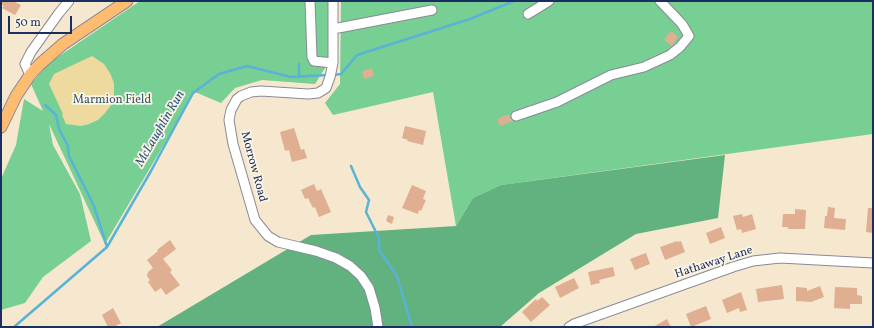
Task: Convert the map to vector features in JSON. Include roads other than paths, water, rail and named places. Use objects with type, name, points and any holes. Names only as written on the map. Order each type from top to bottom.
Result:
[{"type":"main road","points":[[1,127],[16,96],[30,75],[48,55],[127,1]]},
{"type":"street","points":[[30,75],[25,64],[31,52],[59,13],[70,1]]},
{"type":"street","points":[[310,1],[312,57],[314,61],[332,66]]},
{"type":"street","name":"Morrow Road","points":[[333,1],[332,66],[326,88],[318,93],[308,94],[261,91],[251,92],[237,99],[231,110],[229,120],[233,144],[255,220],[268,236],[278,242],[316,251],[336,258],[350,266],[361,276],[369,288],[375,308],[378,327]]},
{"type":"street","points":[[528,14],[549,1]]},
{"type":"street","points":[[516,116],[557,102],[610,75],[644,67],[670,55],[680,47],[688,36],[682,24],[660,1]]},
{"type":"street","points":[[333,29],[432,10]]},
{"type":"street","name":"Hathaway Lane","points":[[569,327],[581,321],[726,269],[753,261],[780,258],[873,263]]},
{"type":"waterway","name":"McLaughlin Run","points":[[333,75],[341,74],[357,55],[470,19],[514,1]]},
{"type":"waterway","points":[[299,64],[299,77]]},
{"type":"waterway","name":"McLaughlin Run","points":[[14,327],[107,247],[151,171],[193,93],[219,74],[247,66],[291,77],[328,75]]},
{"type":"waterway","points":[[45,105],[56,115],[59,129],[68,146],[69,156],[94,206],[107,247]]},
{"type":"waterway","points":[[351,166],[360,187],[369,200],[366,212],[379,238],[379,250],[397,276],[412,327]]},
{"type":"park label","name":"Marmion Field","points":[[112,101]]}]
